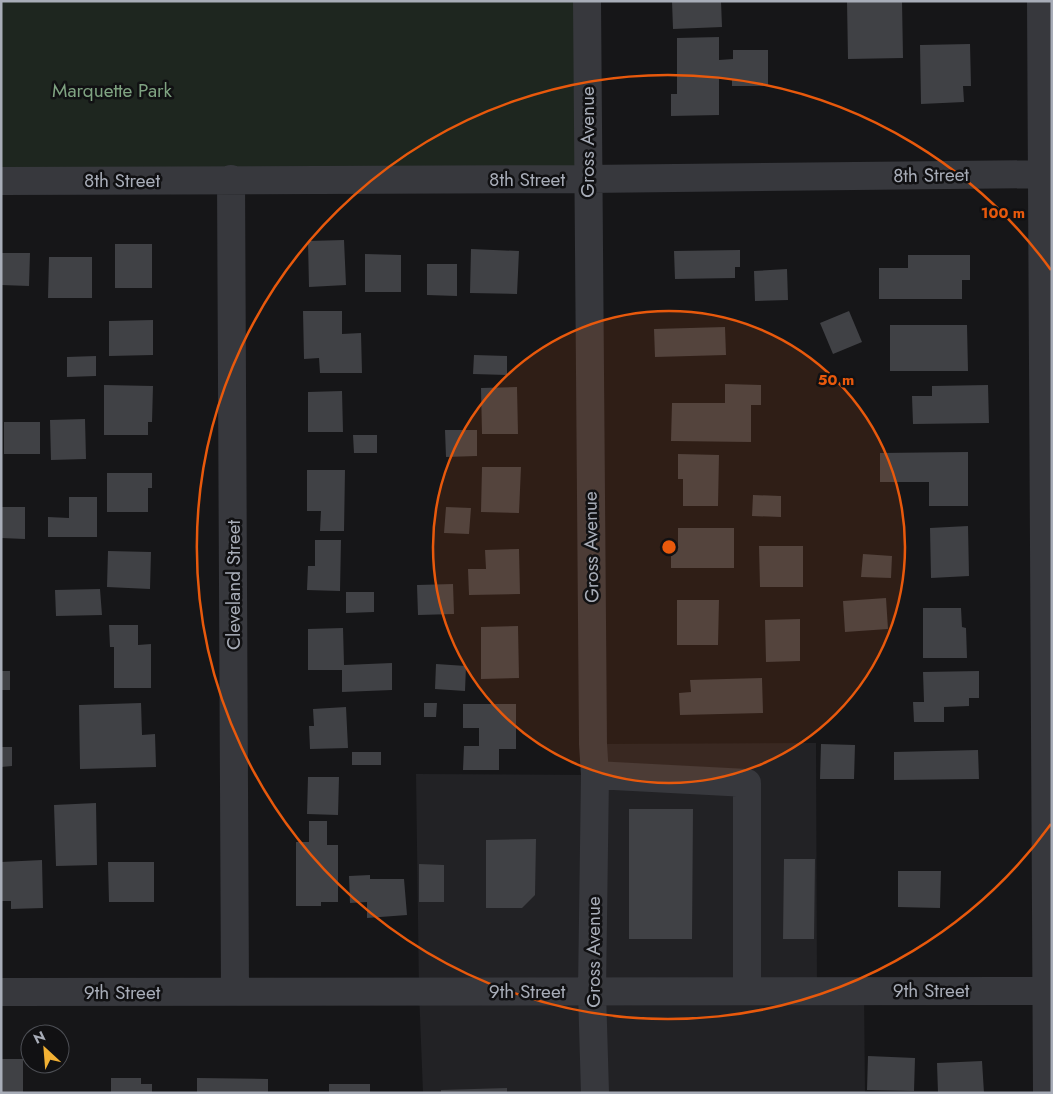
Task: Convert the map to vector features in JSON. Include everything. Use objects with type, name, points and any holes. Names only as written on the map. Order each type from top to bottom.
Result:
[{"type":"street","name":"Gross Avenue","points":[[587,1],[595,775],[592,991],[595,1093]]},
{"type":"street","points":[[1041,1],[1047,174],[1049,991],[1047,1093]]},
{"type":"street","name":"8th Street","points":[[1,181],[1047,174]]},
{"type":"street","name":"Cleveland Street","points":[[232,179],[235,992]]},
{"type":"street","points":[[595,775],[747,783],[747,991]]},
{"type":"street","name":"9th Street","points":[[1,992],[1049,991]]},
{"type":"shaded area","points":[[816,743],[817,990],[864,990],[865,1093],[423,1093],[419,991],[416,774],[594,775],[593,744]]},
{"type":"green space","name":"Marquette Park","points":[[1,1],[587,1],[587,179],[1,181]]},
{"type":"building","points":[[672,1],[721,1],[722,27],[673,29]]},
{"type":"building","points":[[847,1],[902,1],[903,58],[848,59]]},
{"type":"building","points":[[719,37],[719,60],[733,59],[733,50],[768,50],[768,86],[732,86],[732,79],[719,79],[719,115],[671,116],[671,94],[677,94],[677,38]]},
{"type":"building","points":[[970,44],[971,86],[963,86],[964,102],[921,104],[920,45]]},
{"type":"building","points":[[344,240],[346,285],[309,287],[308,241]]},
{"type":"building","points":[[115,244],[152,244],[152,288],[115,288]]},
{"type":"building","points":[[471,249],[519,251],[517,294],[470,293]]},
{"type":"building","points":[[740,250],[740,267],[735,267],[735,278],[675,279],[674,251]]},
{"type":"building","points":[[1,253],[30,253],[29,286],[1,285]]},
{"type":"building","points":[[365,254],[401,255],[401,292],[365,292]]},
{"type":"building","points":[[908,255],[970,255],[970,280],[962,280],[962,299],[879,299],[879,268],[908,268]]},
{"type":"building","points":[[49,257],[92,257],[92,298],[48,298]]},
{"type":"building","points":[[427,264],[457,264],[457,296],[427,295]]},
{"type":"building","points":[[787,269],[788,300],[755,301],[754,271]]},
{"type":"building","points":[[303,311],[342,311],[342,334],[361,333],[362,373],[320,373],[319,358],[304,359]]},
{"type":"building","points":[[849,311],[862,342],[833,354],[820,323]]},
{"type":"building","points":[[153,320],[153,355],[109,356],[109,321]]},
{"type":"building","points":[[890,325],[967,325],[968,371],[890,371]]},
{"type":"building","points":[[725,327],[726,355],[655,357],[654,329]]},
{"type":"building","points":[[474,355],[507,356],[507,375],[473,374]]},
{"type":"building","points":[[96,356],[96,376],[67,377],[67,357]]},
{"type":"building","points":[[725,384],[761,385],[761,405],[751,405],[751,442],[671,441],[672,403],[725,403]]},
{"type":"building","points":[[104,385],[153,386],[152,422],[148,422],[148,435],[104,435]]},
{"type":"building","points":[[988,385],[989,423],[913,424],[912,396],[932,396],[932,386]]},
{"type":"building","points":[[517,387],[518,434],[482,434],[481,388]]},
{"type":"building","points":[[342,391],[343,432],[308,432],[308,392]]},
{"type":"building","points":[[85,419],[86,459],[51,460],[50,420]]},
{"type":"building","points":[[4,422],[40,422],[40,454],[4,454]]},
{"type":"building","points":[[445,430],[477,430],[477,456],[446,457]]},
{"type":"building","points":[[353,435],[377,435],[377,453],[354,453]]},
{"type":"building","points":[[968,452],[968,506],[929,506],[929,482],[880,482],[880,453]]},
{"type":"building","points":[[678,454],[719,455],[718,506],[683,506],[683,479],[678,479]]},
{"type":"building","points":[[482,467],[521,467],[519,513],[481,512]]},
{"type":"building","points":[[307,470],[345,470],[344,531],[320,531],[321,511],[307,511]]},
{"type":"building","points":[[107,473],[152,473],[152,488],[148,488],[148,512],[107,512]]},
{"type":"building","points":[[753,495],[781,496],[781,517],[752,516]]},
{"type":"building","points":[[69,497],[97,497],[97,537],[48,537],[48,517],[69,518]]},
{"type":"building","points":[[1,507],[25,507],[25,539],[1,538]]},
{"type":"building","points":[[446,507],[471,508],[469,534],[444,533]]},
{"type":"building","points":[[968,526],[969,576],[931,578],[930,528]]},
{"type":"building","points":[[678,528],[734,528],[734,568],[671,568],[671,548],[678,548]]},
{"type":"building","points":[[315,540],[341,540],[340,591],[307,590],[308,566],[315,566]]},
{"type":"building","points":[[759,546],[803,546],[803,587],[760,587]]},
{"type":"building","points":[[519,549],[520,594],[469,595],[468,569],[486,569],[485,550]]},
{"type":"building","points":[[108,551],[151,552],[150,589],[107,587]]},
{"type":"building","points":[[863,554],[892,556],[891,578],[861,577]]},
{"type":"building","points":[[453,584],[454,614],[418,615],[417,585]]},
{"type":"building","points":[[100,589],[102,615],[56,616],[55,590]]},
{"type":"building","points":[[346,592],[374,592],[374,612],[346,613]]},
{"type":"building","points":[[886,598],[888,629],[845,632],[843,601]]},
{"type":"building","points":[[677,600],[719,600],[718,645],[677,645]]},
{"type":"building","points":[[923,608],[961,608],[962,627],[966,628],[967,658],[923,658]]},
{"type":"building","points":[[800,619],[800,661],[766,662],[765,620]]},
{"type":"building","points":[[109,625],[138,625],[138,645],[151,644],[151,688],[114,688],[114,647],[110,647]]},
{"type":"building","points":[[518,626],[519,678],[481,679],[481,627]]},
{"type":"building","points":[[343,628],[344,665],[392,663],[392,690],[342,692],[342,670],[308,670],[308,629]]},
{"type":"building","points":[[436,664],[466,666],[465,691],[435,689]]},
{"type":"building","points":[[1,671],[10,671],[10,690],[1,690]]},
{"type":"building","points":[[979,671],[979,698],[969,698],[969,706],[944,707],[944,722],[914,722],[913,702],[924,702],[923,672]]},
{"type":"building","points":[[762,678],[763,713],[680,715],[679,693],[691,692],[690,680]]},
{"type":"building","points":[[141,703],[142,735],[155,734],[156,767],[80,769],[79,705]]},
{"type":"building","points":[[424,703],[437,703],[436,717],[424,717]]},
{"type":"building","points":[[463,704],[516,704],[516,749],[499,749],[499,770],[463,770],[464,746],[479,746],[479,728],[463,728]]},
{"type":"building","points":[[346,707],[348,748],[310,749],[309,726],[314,726],[313,709]]},
{"type":"building","points":[[821,744],[855,745],[854,779],[820,779]]},
{"type":"building","points":[[1,747],[12,747],[12,766],[1,767]]},
{"type":"building","points":[[978,750],[979,779],[894,780],[894,752]]},
{"type":"building","points":[[352,752],[381,752],[381,765],[352,765]]},
{"type":"building","points":[[308,777],[339,777],[338,815],[307,814]]},
{"type":"building","points":[[96,803],[97,865],[56,866],[54,805]]},
{"type":"building","points":[[629,809],[693,809],[692,939],[629,939]]},
{"type":"building","points":[[309,821],[327,821],[327,845],[338,845],[338,902],[321,902],[321,906],[296,906],[296,842],[309,842]]},
{"type":"building","points":[[536,839],[535,895],[522,908],[486,908],[486,840]]},
{"type":"building","points":[[784,859],[815,859],[814,939],[783,939]]},
{"type":"building","points":[[42,860],[43,908],[11,909],[11,901],[1,901],[1,862]]},
{"type":"building","points":[[108,862],[154,862],[154,902],[109,902]]},
{"type":"building","points":[[419,864],[444,865],[444,902],[419,902]]},
{"type":"building","points":[[898,871],[941,871],[940,908],[898,907]]},
{"type":"building","points":[[370,875],[370,879],[404,879],[407,915],[367,918],[367,902],[350,903],[349,876]]},
{"type":"building","points":[[868,1056],[915,1058],[914,1091],[867,1090]]},
{"type":"building","points":[[1,1059],[20,1059],[20,1074],[23,1074],[23,1093],[1,1093]]},
{"type":"building","points":[[982,1061],[984,1093],[938,1093],[937,1063]]},
{"type":"building","points":[[111,1078],[141,1078],[141,1084],[152,1084],[152,1093],[111,1093]]},
{"type":"building","points":[[197,1078],[268,1079],[268,1093],[197,1093]]},
{"type":"building","points":[[329,1084],[370,1084],[370,1093],[329,1093]]},
{"type":"building","points":[[507,1088],[507,1093],[441,1093],[441,1090]]}]
